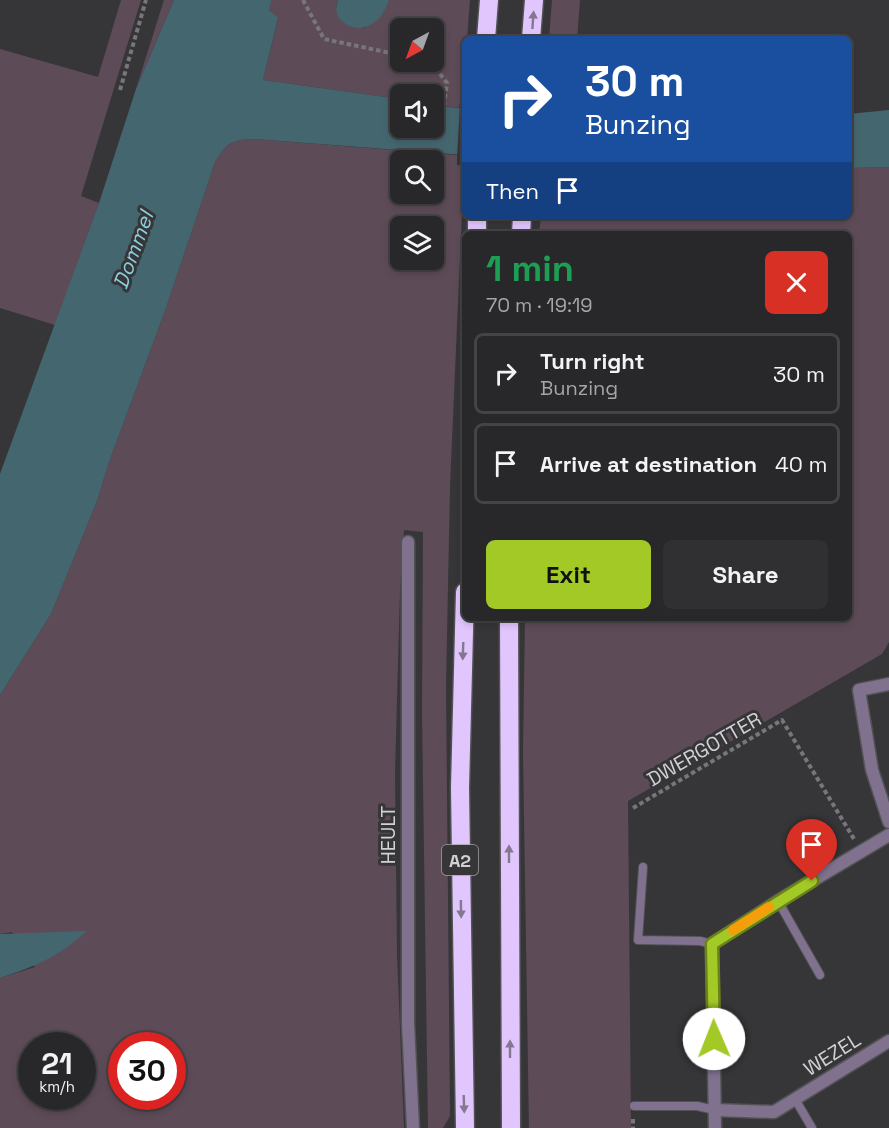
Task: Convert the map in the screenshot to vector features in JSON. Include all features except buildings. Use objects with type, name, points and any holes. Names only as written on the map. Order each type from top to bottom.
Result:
[{"type":"highway","points":[[486,36],[489,0]]},
{"type":"highway","points":[[531,36],[534,0]]},
{"type":"highway","name":"A2","points":[[464,621],[460,788],[465,1128]]},
{"type":"highway","points":[[509,621],[511,1128]]},
{"type":"street","name":"HEULT","points":[[408,542],[408,1023],[413,1128]]},
{"type":"street","points":[[889,684],[859,690],[872,770],[889,822]]},
{"type":"street","points":[[715,1128],[712,944],[778,901],[889,835]]},
{"type":"street","name":"WEZEL","points":[[715,1110],[774,1112],[889,1041]]},
{"type":"lane","points":[[643,867],[638,940],[700,941],[712,944]]},
{"type":"lane","points":[[778,901],[820,975]]},
{"type":"lane","name":"WEZEL","points":[[795,1099],[812,1128]]},
{"type":"lane","points":[[634,1106],[697,1106],[715,1110]]},
{"type":"path","points":[[120,90],[146,0]]},
{"type":"path","points":[[303,0],[324,39],[390,53]]},
{"type":"path","points":[[439,72],[447,83],[444,106]]},
{"type":"path","name":"DWERGOTTER","points":[[633,808],[782,720],[862,851]]},
{"type":"shaded area","points":[[121,0],[141,0],[81,196],[99,203],[55,325],[0,308],[0,49],[98,77]]},
{"type":"shaded area","points":[[164,0],[174,0],[136,89]]},
{"type":"shaded area","points":[[272,0],[338,0],[336,9],[363,28],[379,17],[389,0],[470,0],[467,36],[462,36],[462,90],[459,108],[444,106],[444,84],[390,84],[390,98],[263,80],[278,19],[269,10]]},
{"type":"shaded area","points":[[552,0],[580,0],[577,36],[549,36]]},
{"type":"shaded area","points":[[254,139],[394,150],[390,150],[390,204],[444,204],[444,154],[457,155],[457,165],[462,166],[450,485],[446,686],[450,1116],[443,1128],[428,1128],[422,713],[423,532],[404,530],[395,772],[397,955],[404,1128],[0,1128],[0,978],[35,967],[12,932],[0,934],[0,695],[51,614],[97,501],[215,162],[230,144]]},
{"type":"shaded area","points":[[889,167],[889,642],[882,654],[628,801],[631,1128],[529,1128],[523,753],[525,621],[852,621],[852,231],[539,231],[541,219],[852,219],[852,168]]},
{"type":"water","name":"Dommel","points":[[174,0],[272,0],[269,10],[278,18],[263,80],[390,98],[390,138],[444,138],[444,106],[462,109],[462,155],[444,153],[444,150],[399,150],[254,139],[239,140],[230,144],[223,151],[215,162],[97,501],[51,614],[0,695],[0,474],[99,203],[136,89]]},
{"type":"water","points":[[338,0],[389,0],[384,12],[375,22],[363,28],[357,28],[347,25],[338,17],[336,9]]},
{"type":"water","points":[[889,110],[889,167],[852,168],[852,114]]},
{"type":"water","points":[[87,931],[46,960],[0,978],[0,934]]},
{"type":"pier","points":[[460,105],[462,105],[462,158],[457,158]]},
{"type":"slow traffic","points":[[733,930],[769,907]]},
{"type":"route","points":[[714,1039],[712,944],[812,881]]}]
